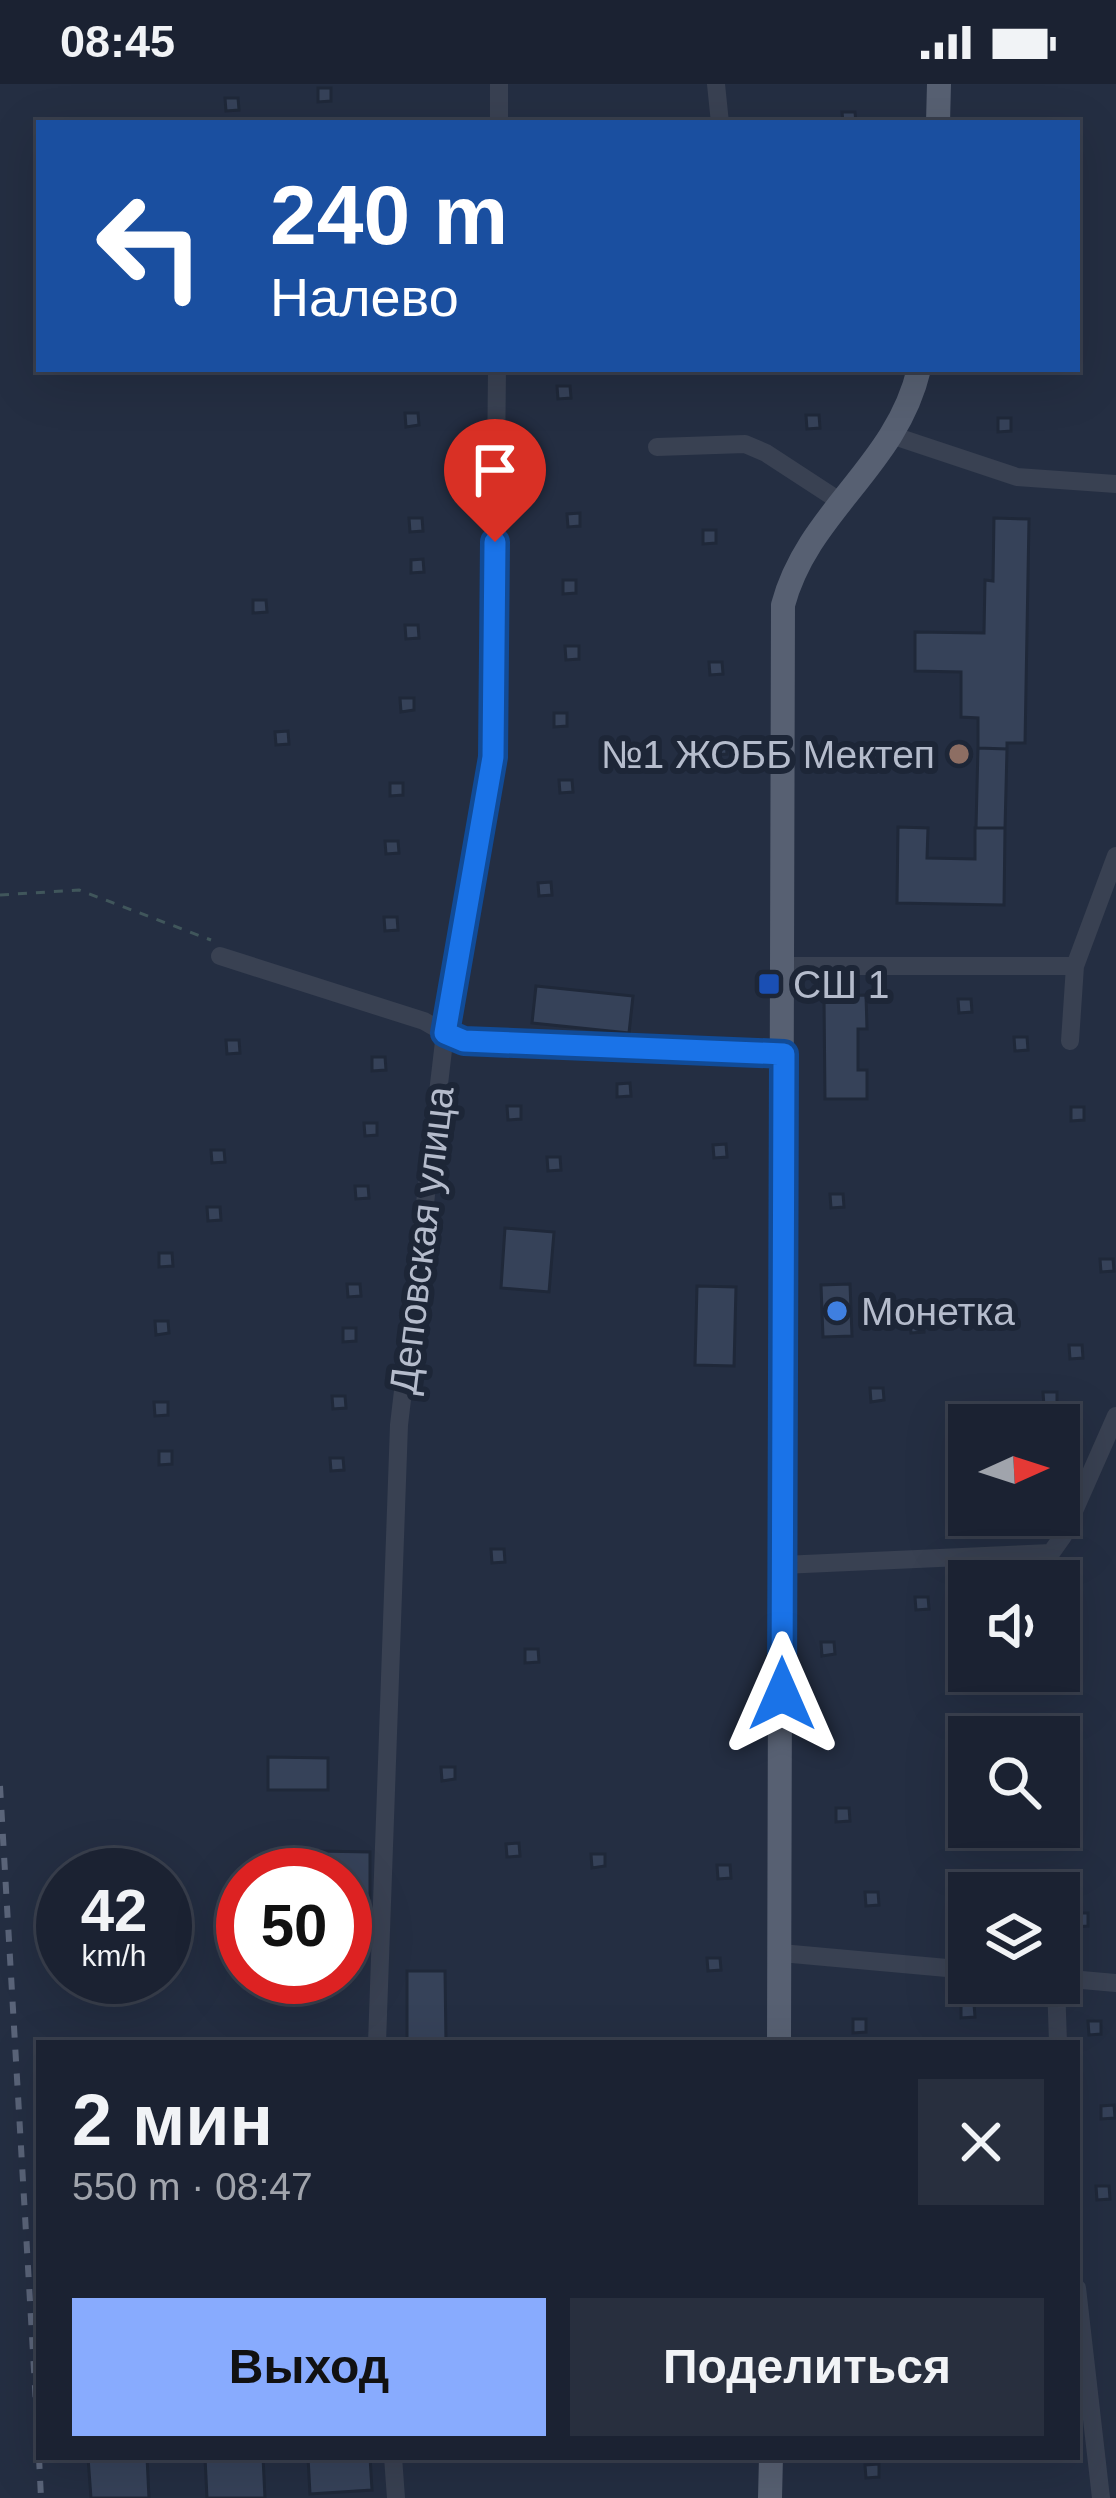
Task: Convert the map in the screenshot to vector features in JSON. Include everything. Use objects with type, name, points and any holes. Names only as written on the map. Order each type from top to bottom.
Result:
[{"type":"main road","points":[[938,120],[939,84]]},
{"type":"main road","points":[[779,2040],[783,604],[799,562],[894,436],[918,372]]},
{"type":"main road","points":[[770,2498],[771,2460]]},
{"type":"street","points":[[499,84],[499,120]]},
{"type":"street","points":[[716,84],[720,120]]},
{"type":"street","name":"Деповская улица","points":[[377,2040],[399,1425],[445,1033],[493,757],[496,372]]},
{"type":"street","points":[[894,436],[1017,477],[1116,484]]},
{"type":"street","points":[[657,447],[745,444],[766,452],[841,502]]},
{"type":"street","points":[[1070,1041],[1076,966],[1116,856]]},
{"type":"street","points":[[224,957],[424,1022],[464,1041],[784,1054]]},
{"type":"street","points":[[784,966],[1076,966]]},
{"type":"street","points":[[782,1565],[1051,1553],[1116,1416]]},
{"type":"street","points":[[781,1953],[948,1968]]},
{"type":"street","points":[[1080,1981],[1116,1983]]},
{"type":"street","points":[[1057,2004],[1058,2040]]},
{"type":"street","points":[[1080,2309],[1106,2495]]},
{"type":"street","points":[[393,2460],[396,2498]]},
{"type":"path","points":[[0,895],[79,890],[208,938],[220,945],[224,957]]},
{"type":"building","points":[[318,88],[331,88],[331,101],[318,102]]},
{"type":"building","points":[[225,98],[238,98],[239,110],[226,111]]},
{"type":"building","points":[[842,112],[855,112],[856,120],[843,120]]},
{"type":"building","points":[[557,386],[570,386],[571,398],[558,399]]},
{"type":"building","points":[[405,413],[418,413],[419,425],[406,427]]},
{"type":"building","points":[[806,415],[819,415],[820,428],[807,429]]},
{"type":"building","points":[[998,418],[1011,418],[1011,431],[998,432]]},
{"type":"building","points":[[580,513],[580,526],[568,527],[567,514]]},
{"type":"building","points":[[409,518],[422,518],[423,531],[410,532]]},
{"type":"building","points":[[994,518],[1029,519],[1025,743],[1007,743],[1007,749],[978,748],[978,718],[961,717],[961,672],[915,671],[915,632],[984,633],[985,580],[993,581]]},
{"type":"building","points":[[703,530],[716,530],[716,543],[703,544]]},
{"type":"building","points":[[423,559],[424,572],[411,573],[411,560]]},
{"type":"building","points":[[563,580],[576,580],[576,593],[563,594]]},
{"type":"building","points":[[253,600],[266,600],[267,612],[253,613]]},
{"type":"building","points":[[405,625],[418,625],[419,638],[406,639]]},
{"type":"building","points":[[565,646],[579,646],[579,659],[566,660]]},
{"type":"building","points":[[709,662],[722,662],[723,674],[710,675]]},
{"type":"building","points":[[400,698],[414,698],[414,710],[401,712]]},
{"type":"building","points":[[554,713],[567,713],[567,726],[554,727]]},
{"type":"building","points":[[288,731],[289,744],[276,745],[275,732]]},
{"type":"building","points":[[726,741],[727,754],[714,755],[713,742]]},
{"type":"building","points":[[978,748],[1007,749],[1005,828],[976,828]]},
{"type":"building","points":[[559,780],[572,780],[573,792],[560,793]]},
{"type":"building","points":[[390,783],[403,783],[403,795],[390,796]]},
{"type":"building","points":[[898,827],[928,828],[927,858],[975,859],[975,828],[1005,828],[1004,905],[897,903]]},
{"type":"building","points":[[385,841],[398,841],[399,853],[386,854]]},
{"type":"building","points":[[551,882],[552,895],[539,896],[538,883]]},
{"type":"building","points":[[384,917],[397,917],[398,930],[385,931]]},
{"type":"building","points":[[536,986],[633,996],[629,1033],[532,1023]]},
{"type":"building","points":[[866,995],[867,1029],[858,1029],[858,1070],[867,1070],[867,1099],[825,1099],[824,996]]},
{"type":"building","points":[[958,999],[971,999],[972,1012],[959,1013]]},
{"type":"building","points":[[1014,1037],[1027,1037],[1028,1050],[1015,1051]]},
{"type":"building","points":[[226,1040],[239,1040],[240,1053],[227,1054]]},
{"type":"building","points":[[372,1057],[385,1057],[386,1070],[372,1071]]},
{"type":"building","points":[[630,1083],[631,1096],[617,1097],[617,1084]]},
{"type":"building","points":[[507,1106],[521,1106],[521,1119],[508,1120]]},
{"type":"building","points":[[1071,1107],[1084,1107],[1084,1120],[1071,1121]]},
{"type":"building","points":[[364,1123],[377,1123],[377,1135],[365,1136]]},
{"type":"building","points":[[726,1144],[727,1157],[714,1158],[713,1145]]},
{"type":"building","points":[[211,1150],[224,1150],[225,1162],[212,1163]]},
{"type":"building","points":[[547,1157],[560,1157],[561,1170],[548,1171]]},
{"type":"building","points":[[355,1186],[368,1186],[369,1198],[356,1199]]},
{"type":"building","points":[[830,1194],[843,1194],[844,1207],[831,1208]]},
{"type":"building","points":[[207,1207],[220,1207],[221,1220],[208,1221]]},
{"type":"building","points":[[505,1228],[554,1232],[549,1292],[501,1288]]},
{"type":"building","points":[[159,1253],[172,1253],[173,1266],[159,1267]]},
{"type":"building","points":[[1100,1259],[1113,1259],[1114,1271],[1101,1272]]},
{"type":"building","points":[[347,1284],[360,1284],[361,1296],[348,1297]]},
{"type":"building","name":"Монетка","points":[[850,1284],[852,1336],[823,1337],[821,1285]]},
{"type":"building","points":[[697,1286],[736,1287],[734,1366],[695,1365]]},
{"type":"building","points":[[910,1320],[923,1320],[924,1332],[911,1333]]},
{"type":"building","points":[[155,1321],[168,1321],[169,1333],[156,1335]]},
{"type":"building","points":[[343,1328],[356,1328],[356,1341],[343,1342]]},
{"type":"building","points":[[1069,1345],[1082,1345],[1083,1358],[1070,1359]]},
{"type":"building","points":[[870,1388],[883,1388],[884,1400],[871,1402]]},
{"type":"building","points":[[1043,1392],[1057,1392],[1057,1404],[1044,1404]]},
{"type":"building","points":[[332,1396],[345,1396],[346,1408],[333,1409]]},
{"type":"building","points":[[154,1402],[168,1402],[168,1415],[155,1416]]},
{"type":"building","points":[[159,1451],[172,1451],[172,1464],[159,1465]]},
{"type":"building","points":[[330,1458],[343,1458],[344,1470],[331,1471]]},
{"type":"building","points":[[491,1549],[504,1549],[505,1562],[492,1563]]},
{"type":"building","points":[[915,1597],[928,1597],[929,1609],[916,1610]]},
{"type":"building","points":[[821,1642],[834,1642],[835,1654],[822,1656]]},
{"type":"building","points":[[525,1649],[538,1649],[539,1662],[525,1663]]},
{"type":"building","points":[[268,1757],[328,1758],[328,1790],[268,1790]]},
{"type":"building","points":[[441,1767],[455,1767],[455,1779],[442,1781]]},
{"type":"building","points":[[836,1808],[849,1808],[850,1821],[836,1822]]},
{"type":"building","points":[[519,1843],[520,1856],[507,1857],[506,1844]]},
{"type":"building","points":[[591,1854],[605,1854],[605,1866],[592,1868]]},
{"type":"building","points":[[717,1865],[730,1865],[731,1878],[718,1879]]},
{"type":"building","points":[[865,1892],[878,1892],[879,1905],[866,1906]]},
{"type":"building","points":[[1080,1913],[1088,1913],[1088,1926],[1080,1927]]},
{"type":"building","points":[[707,1958],[720,1958],[721,1970],[708,1971]]},
{"type":"building","points":[[407,1971],[445,1971],[446,2040],[407,2040]]},
{"type":"building","points":[[961,2004],[974,2004],[975,2017],[961,2018]]},
{"type":"building","points":[[853,2019],[866,2019],[866,2032],[853,2033]]},
{"type":"building","points":[[1088,2021],[1101,2021],[1101,2034],[1089,2035]]},
{"type":"building","points":[[1114,2105],[1115,2118],[1101,2119],[1101,2106]]},
{"type":"building","points":[[1096,2186],[1109,2186],[1110,2199],[1097,2200]]},
{"type":"building","points":[[88,2460],[147,2460],[149,2498],[91,2498]]},
{"type":"building","points":[[205,2460],[263,2460],[265,2498],[207,2498]]},
{"type":"building","points":[[308,2460],[370,2460],[372,2490],[310,2494]]},
{"type":"building","points":[[879,2464],[879,2477],[866,2478],[865,2465]]},
{"type":"railway","points":[[0,1786],[36,2404]]},
{"type":"railway","points":[[39,2460],[41,2498]]},
{"type":"place","name":"№1 ЖОББ Мектеп","points":[[959,754]]},
{"type":"place","name":"СШ 1","points":[[769,984]]},
{"type":"place","name":"Монетка","points":[[837,1311]]},
{"type":"route","points":[[495,542],[493,757],[445,1033],[464,1041],[784,1054],[782,1694]]}]
